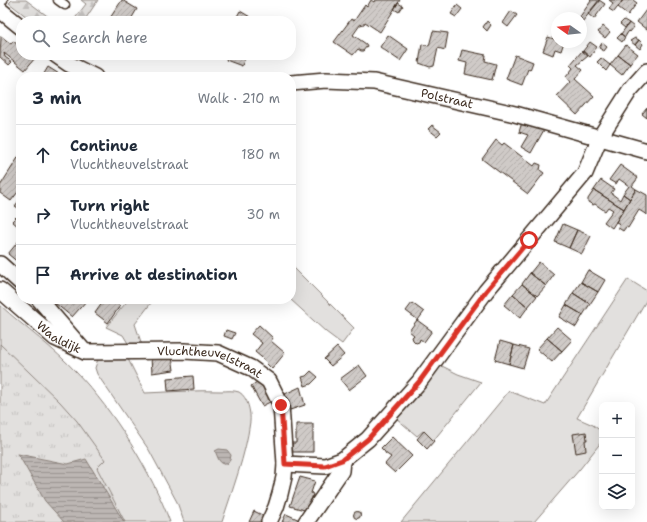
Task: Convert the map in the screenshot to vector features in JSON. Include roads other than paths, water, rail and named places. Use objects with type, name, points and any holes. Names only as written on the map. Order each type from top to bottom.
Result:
[{"type":"street","points":[[0,10],[16,23]]},
{"type":"street","points":[[63,60],[85,72]]},
{"type":"street","points":[[285,464],[325,466],[342,460],[368,439],[419,382],[486,291],[585,173],[600,138],[630,90],[647,70]]},
{"type":"street","name":"Polstraat","points":[[296,83],[326,80],[374,82],[515,114],[647,151]]},
{"type":"street","points":[[0,264],[16,278]]},
{"type":"street","name":"Waaldijk","points":[[0,290],[55,338],[85,352]]},
{"type":"street","name":"Waaldijk","points":[[43,304],[85,352]]},
{"type":"street","name":"Vluchtheuvelstraat","points":[[85,352],[184,351],[218,353],[251,368],[269,381],[281,405],[285,464],[280,494],[269,522]]},
{"type":"street","points":[[306,522],[341,471],[342,460]]},
{"type":"lane","points":[[0,4],[3,0]]}]
